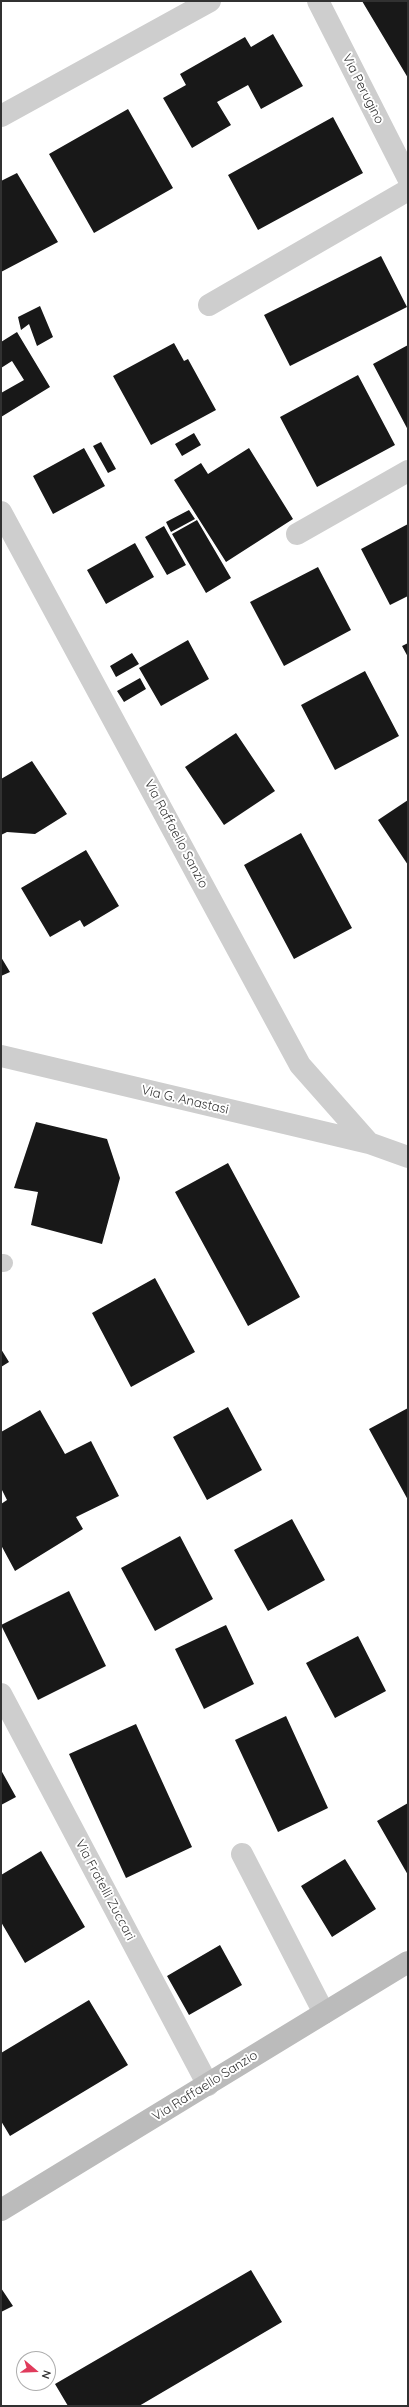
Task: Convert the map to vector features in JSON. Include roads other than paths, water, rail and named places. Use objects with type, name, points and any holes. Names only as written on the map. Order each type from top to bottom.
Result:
[{"type":"main road","name":"Via Raffaello Sanzio","points":[[1,2210],[408,1962]]},
{"type":"street","points":[[1,116],[210,1]]},
{"type":"street","name":"Via Perugino","points":[[318,1],[408,178]]},
{"type":"street","points":[[209,304],[408,190]]},
{"type":"street","points":[[297,534],[408,471]]},
{"type":"street","name":"Via Raffaello Sanzio","points":[[1,512],[300,1065],[369,1143]]},
{"type":"street","name":"Via G. Anastasi","points":[[1,1056],[369,1143],[408,1156]]},
{"type":"street","name":"Via Fratelli Zuccari","points":[[1,1694],[208,2085]]},
{"type":"street","points":[[242,1854],[324,2012]]}]
